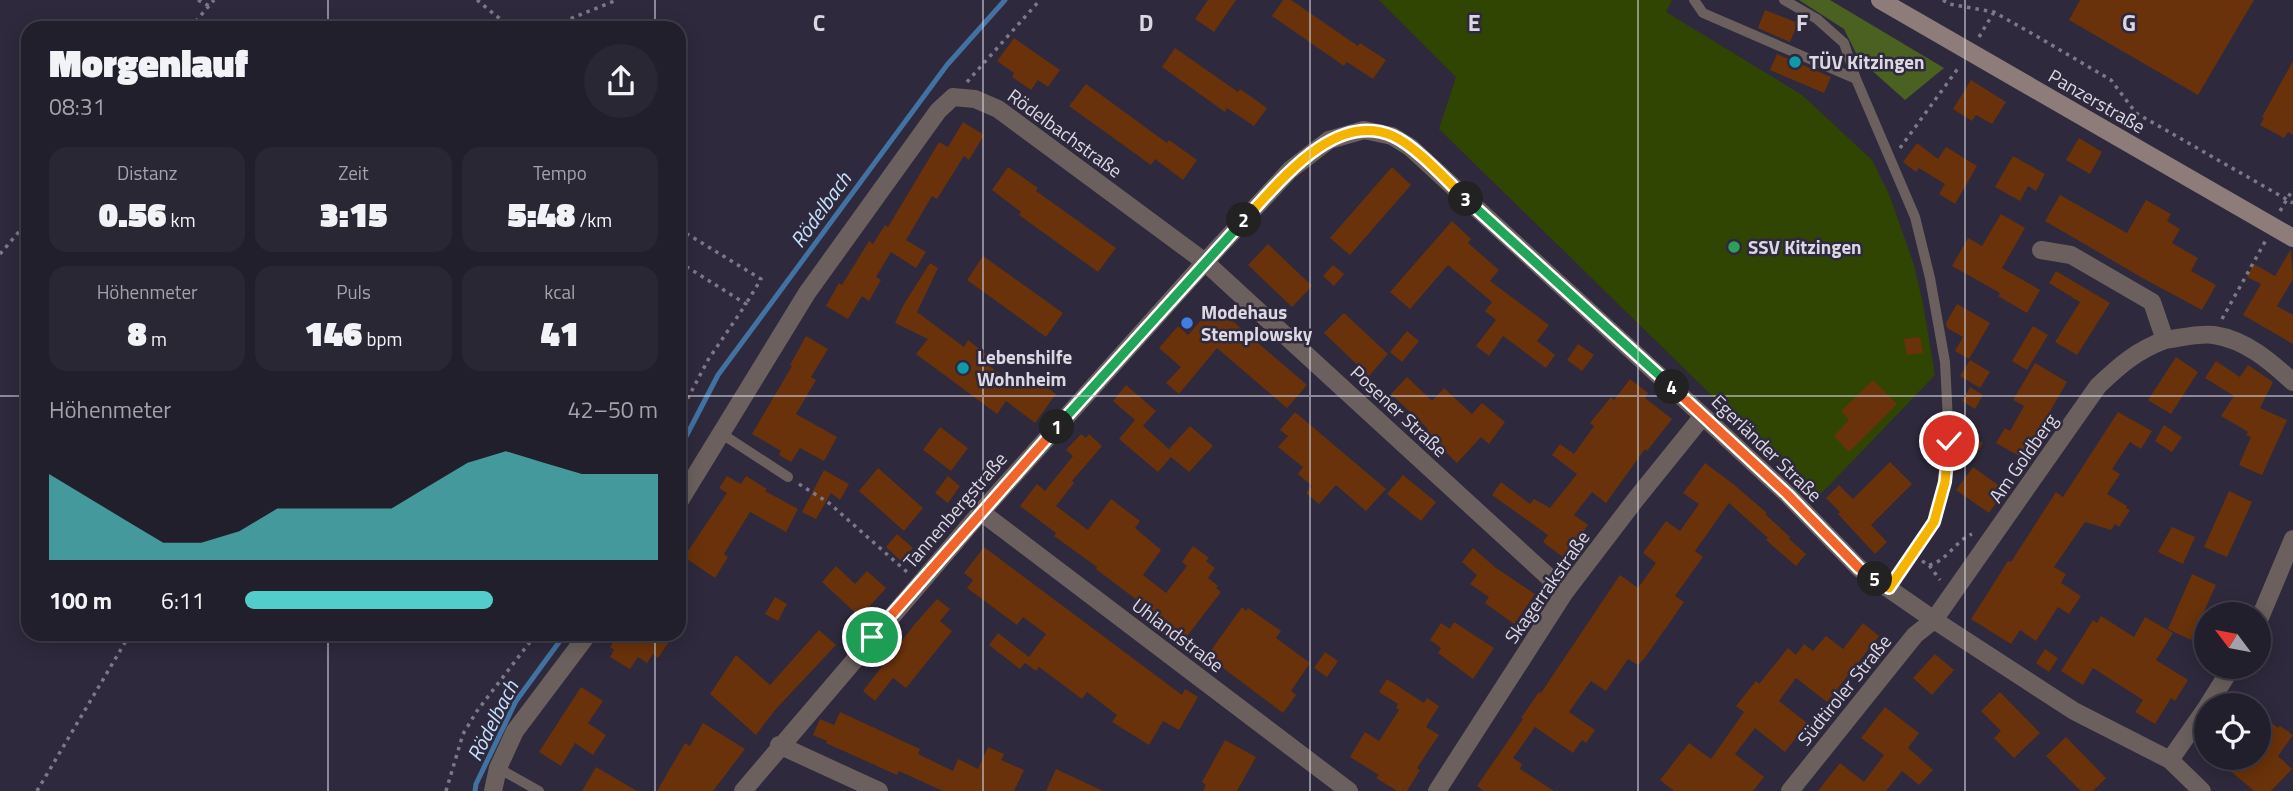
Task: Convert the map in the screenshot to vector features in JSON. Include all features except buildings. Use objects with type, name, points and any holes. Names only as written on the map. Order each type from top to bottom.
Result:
[{"type":"main road","name":"Panzerstraße","points":[[1880,0],[2293,239]]},
{"type":"street","name":"Rödelbachstraße","points":[[953,97],[975,99],[998,109],[1205,262]]},
{"type":"street","points":[[686,491],[807,293],[938,111],[953,97]]},
{"type":"street","name":"Egerländer Straße","points":[[1205,262],[1290,170],[1329,139],[1364,130],[1392,136],[1429,164],[1703,416],[1787,494],[1859,568],[2074,710],[2170,760],[2202,791]]},
{"type":"street","points":[[2041,250],[2071,255],[2152,302],[2165,340]]},
{"type":"street","name":"Tannenbergstraße","points":[[743,791],[779,745],[981,512],[1205,262]]},
{"type":"street","name":"Posener Straße","points":[[1205,262],[1565,592]]},
{"type":"street","name":"Am Goldberg","points":[[1934,620],[2098,386],[2124,361],[2147,346],[2165,340],[2212,335],[2246,345],[2274,364],[2293,382]]},
{"type":"street","name":"Skagerrakstraße","points":[[1437,791],[1565,592],[1703,416]]},
{"type":"street","name":"Uhlandstraße","points":[[981,512],[1349,791]]},
{"type":"street","points":[[2267,602],[2293,539]]},
{"type":"street","name":"Südtiroler Straße","points":[[1790,791],[1915,635],[1934,620]]},
{"type":"street","points":[[493,791],[498,768],[514,731],[583,641]]},
{"type":"street","points":[[2170,760],[2194,725]]},
{"type":"street","points":[[779,745],[879,791]]},
{"type":"lane","points":[[1694,0],[1703,13],[1856,79]]},
{"type":"lane","points":[[1784,0],[1817,19],[1844,43],[1856,79],[1915,217],[1930,278],[1945,362],[1949,441],[1945,482],[1934,522],[1889,588]]},
{"type":"lane","points":[[722,434],[788,477]]},
{"type":"lane","points":[[498,768],[539,791]]},
{"type":"path","points":[[198,0],[209,6]]},
{"type":"path","points":[[196,21],[214,0]]},
{"type":"path","points":[[477,0],[502,21]]},
{"type":"path","points":[[565,21],[618,0]]},
{"type":"path","points":[[953,97],[1040,0]]},
{"type":"path","points":[[1943,0],[1950,4],[1994,12],[2111,80],[2136,113],[2293,203]]},
{"type":"path","points":[[1890,162],[1970,53],[1994,12]]},
{"type":"path","points":[[2212,335],[2293,189]]},
{"type":"path","points":[[0,254],[21,229]]},
{"type":"path","points":[[686,233],[761,279],[708,360],[686,402]]},
{"type":"path","points":[[686,266],[746,304]]},
{"type":"path","points":[[788,477],[829,503],[919,583]]},
{"type":"path","points":[[1929,565],[1937,563],[1956,544],[1973,534],[1979,534],[1991,541]]},
{"type":"path","points":[[1912,556],[1929,565],[1951,596]]},
{"type":"path","points":[[37,791],[126,641]]},
{"type":"path","points":[[446,791],[463,734],[477,711],[531,641]]},
{"type":"green space","name":"SSV Kitzingen","points":[[1379,0],[1672,0],[1666,12],[1802,95],[1872,160],[1889,194],[1914,265],[1935,375],[1817,498],[1439,129],[1456,77]]},
{"type":"green space","points":[[1799,0],[1830,0],[1944,68],[1905,100],[1859,59],[1844,29]]},
{"type":"waterway","name":"Rödelbach","points":[[686,437],[718,375],[947,65],[1005,0]]},
{"type":"waterway","name":"Rödelbach","points":[[475,791],[516,701],[560,641]]},
{"type":"place","name":"TÜV Kitzingen","points":[[1795,62]]},
{"type":"place","name":"SSV Kitzingen","points":[[1734,247]]},
{"type":"place","name":"Modehaus Stemplowsky","points":[[1187,323]]},
{"type":"place","name":"Lebenshilfe Wohnheim","points":[[963,368]]},
{"type":"route","points":[[872,637],[981,512],[1290,170],[1329,139],[1364,130],[1392,136],[1410,148],[1787,494],[1859,568],[1889,588],[1934,522],[1945,482],[1949,441]]}]
